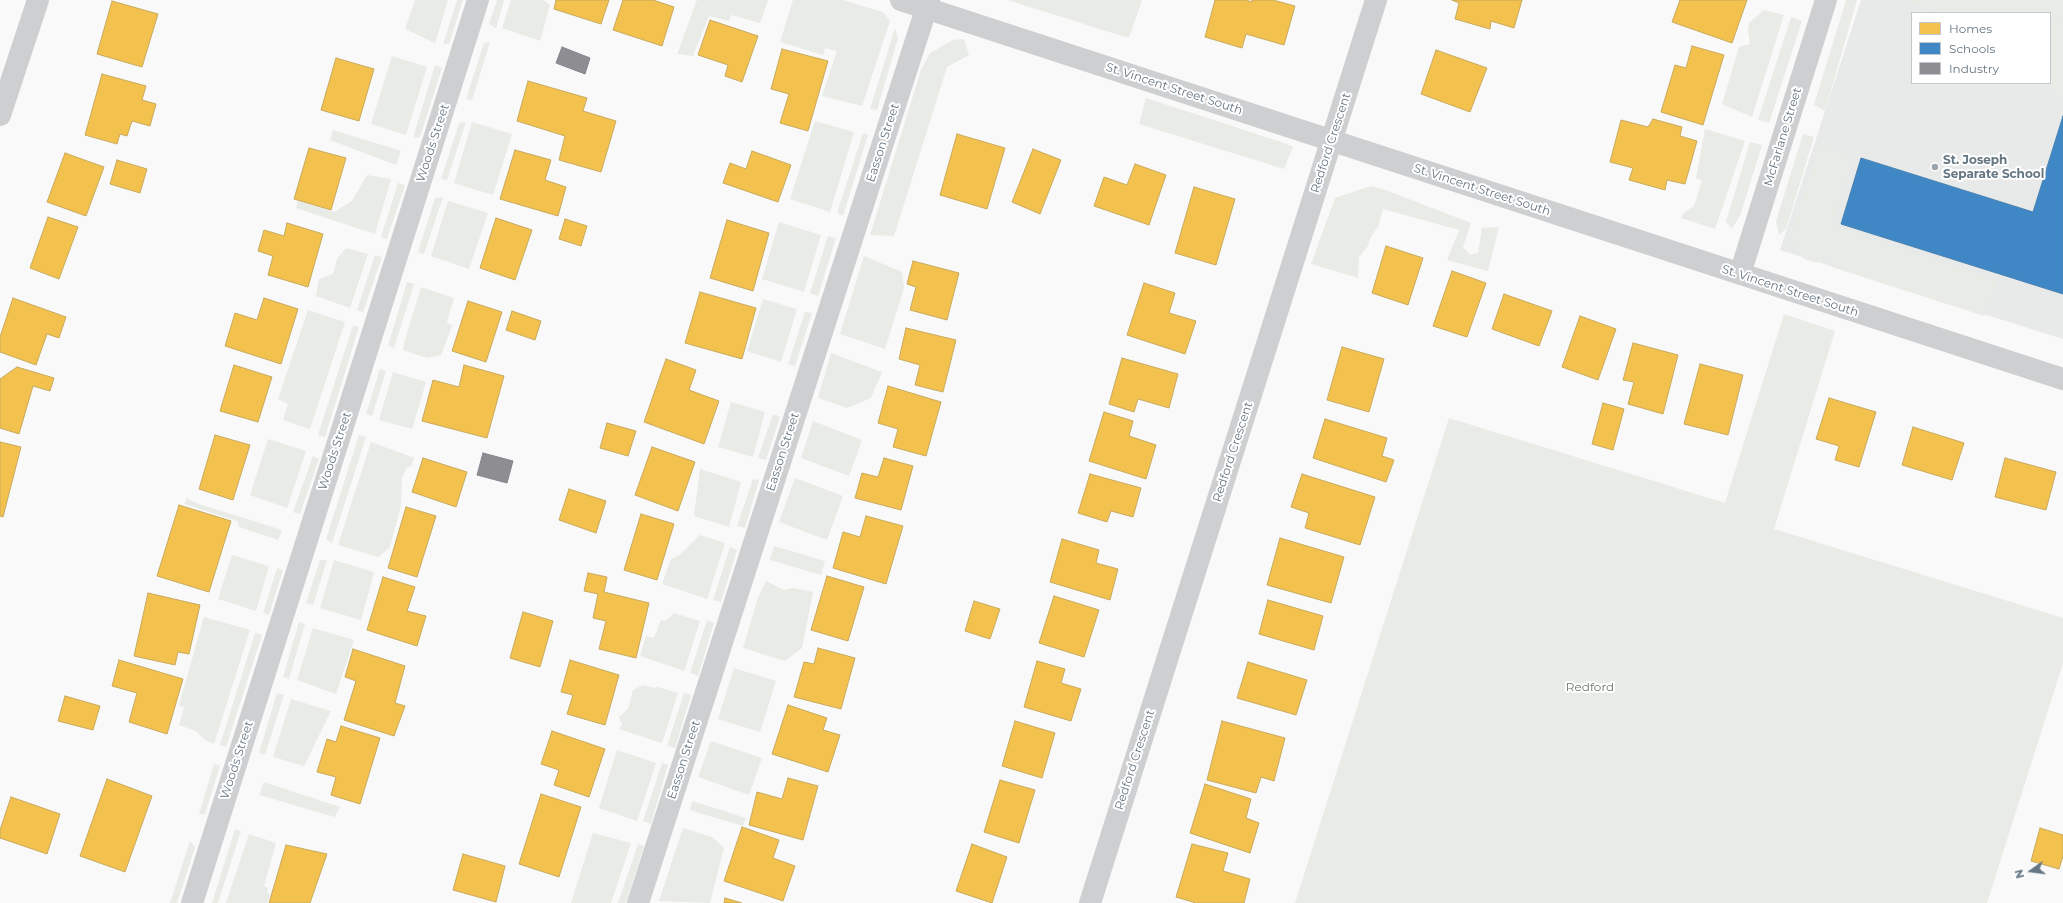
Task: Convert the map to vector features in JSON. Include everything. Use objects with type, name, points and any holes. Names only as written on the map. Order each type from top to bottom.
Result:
[{"type":"street","points":[[0,115],[38,0]]},
{"type":"street","name":"Woods Street","points":[[192,903],[478,0]]},
{"type":"street","name":"St. Vincent Street South","points":[[901,0],[928,4],[1332,141],[2063,379]]},
{"type":"street","name":"Redford Crescent","points":[[1090,903],[1376,0]]},
{"type":"street","name":"McFarlane Street","points":[[1740,274],[1826,0]]},
{"type":"street","name":"Easson Street","points":[[638,903],[928,4]]},
{"type":"shaded area","name":"St. Joseph Separate School","points":[[1861,0],[2063,0],[2063,339],[1780,250]]},
{"type":"green space","points":[[415,0],[448,0],[435,43],[405,29]]},
{"type":"green space","points":[[457,0],[463,0],[449,44],[443,44]]},
{"type":"green space","points":[[497,0],[504,0],[496,28],[489,24]]},
{"type":"green space","points":[[511,0],[543,0],[550,5],[540,41],[502,28]]},
{"type":"green space","points":[[697,0],[768,0],[760,23],[731,15],[729,21],[709,16],[693,56],[677,54]]},
{"type":"green space","points":[[793,0],[843,0],[883,12],[890,21],[862,106],[822,96],[837,51],[825,48],[823,55],[780,42]]},
{"type":"green space","points":[[1007,0],[1142,0],[1129,38]]},
{"type":"green space","points":[[1846,0],[1857,0],[1825,111],[1814,105]]},
{"type":"green space","points":[[1901,0],[2063,0],[2063,15],[2051,21],[2051,12],[1938,12]]},
{"type":"green space","points":[[1764,10],[1784,15],[1752,117],[1722,104],[1739,47],[1750,44],[1748,31],[1749,23]]},
{"type":"green space","points":[[2063,16],[2063,101],[2055,95],[2050,84],[2051,84],[2051,23]]},
{"type":"green space","points":[[1791,17],[1802,21],[1769,123],[1758,120]]},
{"type":"green space","points":[[895,28],[898,38],[877,110],[870,109]]},
{"type":"green space","points":[[964,39],[969,55],[947,67],[894,236],[870,235],[921,70],[930,53],[953,40]]},
{"type":"green space","points":[[490,42],[472,100],[466,99],[484,43]]},
{"type":"green space","points":[[392,56],[427,67],[406,135],[371,124]]},
{"type":"green space","points":[[435,65],[442,68],[420,137],[413,138]]},
{"type":"green space","points":[[1146,98],[1293,147],[1284,169],[1139,124]]},
{"type":"green space","points":[[815,121],[854,132],[830,212],[790,199]]},
{"type":"green space","points":[[466,122],[447,180],[441,179],[459,123]]},
{"type":"green space","points":[[472,122],[512,134],[493,195],[454,183]]},
{"type":"green space","points":[[1705,129],[1745,141],[1715,229],[1681,218],[1683,214],[1694,206],[1702,181],[1696,178]]},
{"type":"green space","points":[[333,130],[401,151],[396,165],[330,140]]},
{"type":"green space","points":[[863,133],[868,135],[843,216],[837,213]]},
{"type":"green space","points":[[1803,134],[1814,137],[1786,229],[1779,235],[1776,221]]},
{"type":"green space","points":[[1821,141],[1826,141],[1828,148],[1852,158],[1831,225],[1997,281],[1984,316],[1832,267],[1834,259],[1823,255],[1817,263],[1804,259],[1795,249],[1792,238],[1795,221]]},
{"type":"green space","points":[[1750,142],[1762,145],[1740,216],[1732,228],[1726,222]]},
{"type":"green space","points":[[367,175],[391,179],[375,234],[296,208],[298,201],[334,212],[352,201]]},
{"type":"green space","points":[[398,183],[405,185],[387,239],[381,237]]},
{"type":"green space","points":[[1371,186],[1388,191],[1471,223],[1463,247],[1470,255],[1478,253],[1482,228],[1499,227],[1488,271],[1447,260],[1459,230],[1383,209],[1378,227],[1370,238],[1368,246],[1359,257],[1358,278],[1311,264],[1335,198]]},
{"type":"green space","points":[[443,197],[424,254],[418,252],[435,198]]},
{"type":"green space","points":[[448,201],[488,213],[469,269],[431,256]]},
{"type":"green space","points":[[779,222],[821,235],[804,292],[762,279]]},
{"type":"green space","points":[[828,236],[836,238],[818,296],[810,293]]},
{"type":"green space","points":[[346,248],[368,254],[350,308],[316,296],[319,279],[333,274],[337,259]]},
{"type":"green space","points":[[375,255],[382,257],[363,312],[357,310]]},
{"type":"green space","points":[[864,256],[902,272],[904,288],[885,349],[840,334]]},
{"type":"green space","points":[[407,282],[414,284],[394,348],[388,346]]},
{"type":"green space","points":[[421,287],[454,298],[447,322],[452,326],[441,355],[427,358],[403,350]]},
{"type":"green space","points":[[763,299],[797,309],[781,362],[747,351]]},
{"type":"green space","points":[[308,310],[345,322],[310,429],[283,420],[288,404],[278,399]]},
{"type":"green space","points":[[805,312],[812,313],[795,366],[788,364]]},
{"type":"green space","name":"Redford","points":[[1784,314],[1835,331],[1774,529],[2063,618],[2063,663],[1987,903],[1295,903],[1449,418],[1725,503]]},
{"type":"green space","points":[[353,325],[359,327],[325,437],[318,435]]},
{"type":"green space","points":[[831,353],[882,372],[871,398],[847,408],[818,398]]},
{"type":"green space","points":[[380,369],[386,371],[372,416],[366,414]]},
{"type":"green space","points":[[393,372],[426,382],[412,429],[379,420]]},
{"type":"green space","points":[[731,402],[765,412],[753,457],[718,447]]},
{"type":"green space","points":[[773,414],[780,417],[766,460],[758,458]]},
{"type":"green space","points":[[813,421],[862,440],[849,476],[801,458]]},
{"type":"green space","points":[[359,435],[366,437],[332,543],[326,539]]},
{"type":"green space","points":[[268,439],[306,451],[287,508],[250,495]]},
{"type":"green space","points":[[371,442],[414,458],[411,467],[407,467],[402,478],[401,505],[390,547],[378,557],[338,545]]},
{"type":"green space","points":[[313,456],[319,459],[300,514],[293,512]]},
{"type":"green space","points":[[700,469],[741,482],[729,527],[694,516]]},
{"type":"green space","points":[[795,478],[843,496],[827,540],[779,522]]},
{"type":"green space","points":[[753,479],[759,480],[745,528],[737,526]]},
{"type":"green space","points":[[187,498],[196,503],[282,530],[278,540],[239,527],[237,521],[184,504]]},
{"type":"green space","points":[[700,535],[725,543],[707,599],[662,584],[671,559],[681,554]]},
{"type":"green space","points":[[774,546],[825,561],[821,575],[770,560]]},
{"type":"green space","points":[[730,547],[737,550],[721,602],[713,600]]},
{"type":"green space","points":[[232,555],[269,566],[256,611],[218,599]]},
{"type":"green space","points":[[320,560],[327,560],[313,605],[306,603]]},
{"type":"green space","points":[[334,560],[374,572],[361,620],[320,608]]},
{"type":"green space","points":[[277,568],[283,570],[269,615],[263,613]]},
{"type":"green space","points":[[766,581],[784,590],[792,588],[813,592],[802,648],[785,661],[743,648],[758,597]]},
{"type":"green space","points":[[674,613],[700,621],[684,671],[640,656],[646,636],[654,638],[661,620],[665,621]]},
{"type":"green space","points":[[204,617],[250,630],[214,744],[205,740],[196,731],[179,725],[184,708],[179,705]]},
{"type":"green space","points":[[707,620],[714,623],[698,676],[690,673]]},
{"type":"green space","points":[[299,622],[305,624],[289,679],[283,677]]},
{"type":"green space","points":[[313,628],[354,640],[336,694],[297,680]]},
{"type":"green space","points":[[255,633],[262,635],[226,747],[220,745]]},
{"type":"green space","points":[[734,668],[776,681],[760,732],[718,719]]},
{"type":"green space","points":[[643,685],[654,688],[658,687],[678,693],[662,743],[619,729],[622,725],[619,717],[628,709],[633,690]]},
{"type":"green space","points":[[277,693],[284,695],[265,755],[259,753]]},
{"type":"green space","points":[[684,693],[691,695],[675,748],[667,746]]},
{"type":"green space","points":[[291,699],[331,711],[304,766],[273,757]]},
{"type":"green space","points":[[711,741],[762,758],[749,795],[698,777]]},
{"type":"green space","points":[[617,750],[656,763],[637,821],[599,808]]},
{"type":"green space","points":[[662,763],[668,765],[651,824],[643,821]]},
{"type":"green space","points":[[214,764],[220,766],[205,814],[199,815]]},
{"type":"green space","points":[[264,782],[340,807],[335,817],[259,795]]},
{"type":"green space","points":[[692,801],[746,818],[743,826],[690,810]]},
{"type":"green space","points":[[683,828],[712,837],[724,848],[710,903],[659,901]]},
{"type":"green space","points":[[235,829],[241,831],[218,903],[212,903]]},
{"type":"green space","points":[[593,833],[631,843],[611,903],[571,903]]},
{"type":"green space","points":[[249,834],[276,843],[264,886],[268,888],[267,893],[270,894],[267,903],[226,903]]},
{"type":"green space","points":[[190,841],[195,847],[177,903],[170,903]]},
{"type":"green space","points":[[638,844],[644,846],[626,903],[618,903]]},
{"type":"building: Homes","points":[[556,0],[609,0],[601,24],[554,9]]},
{"type":"building: Homes","points":[[623,0],[653,0],[674,7],[662,46],[613,30]]},
{"type":"building: Homes","points":[[1215,0],[1246,0],[1252,2],[1252,0],[1273,0],[1295,6],[1284,45],[1246,34],[1242,48],[1205,37]]},
{"type":"building: Homes","points":[[1452,0],[1522,0],[1514,28],[1491,21],[1490,29],[1455,19],[1459,3]]},
{"type":"building: Homes","points":[[1680,0],[1747,0],[1732,43],[1672,22]]},
{"type":"building: Homes","points":[[112,1],[158,14],[142,67],[97,54]]},
{"type":"building: Homes","points":[[710,20],[758,36],[742,82],[725,76],[728,65],[698,55]]},
{"type":"building: Homes","points":[[1692,46],[1724,55],[1703,125],[1661,112],[1675,65],[1686,68]]},
{"type":"building: Homes","points":[[782,49],[828,61],[808,131],[780,123],[789,94],[771,89]]},
{"type":"building: Homes","points":[[1436,50],[1487,68],[1470,112],[1421,94]]},
{"type":"building: Homes","points":[[336,58],[374,69],[359,121],[321,110]]},
{"type":"building: Homes","points":[[102,74],[146,86],[142,100],[156,104],[150,126],[132,121],[127,136],[120,134],[117,144],[85,135]]},
{"type":"building: Homes","points":[[528,81],[587,98],[583,111],[616,121],[601,172],[559,160],[565,136],[517,121]]},
{"type":"building: Homes","points":[[1653,119],[1682,127],[1680,136],[1697,141],[1685,184],[1667,180],[1665,190],[1629,180],[1633,168],[1610,162],[1621,120],[1648,127]]},
{"type":"building: Homes","points":[[957,134],[1005,148],[987,209],[940,195]]},
{"type":"building: Homes","points":[[309,148],[346,158],[331,210],[294,199]]},
{"type":"building: Homes","points":[[1033,149],[1061,160],[1040,214],[1012,202]]},
{"type":"building: Homes","points":[[515,150],[551,160],[545,180],[566,187],[558,216],[500,199]]},
{"type":"building: Homes","points":[[752,151],[791,165],[778,202],[723,183],[730,163],[746,169]]},
{"type":"building: Homes","points":[[65,153],[104,167],[86,216],[47,202]]},
{"type":"building: Homes","points":[[117,160],[147,169],[140,193],[110,184]]},
{"type":"building: Homes","points":[[1135,164],[1166,175],[1149,225],[1094,206],[1104,177],[1127,185]]},
{"type":"building: Homes","points":[[1194,187],[1235,199],[1216,265],[1175,253]]},
{"type":"building: Homes","points":[[48,217],[78,227],[59,279],[30,268]]},
{"type":"building: Homes","points":[[496,218],[532,230],[515,280],[480,268]]},
{"type":"building: Homes","points":[[565,219],[587,226],[581,246],[559,239]]},
{"type":"building: Homes","points":[[727,220],[769,233],[753,291],[710,278]]},
{"type":"building: Homes","points":[[287,223],[323,234],[308,287],[268,275],[273,256],[258,251],[264,230],[284,236]]},
{"type":"building: Homes","points":[[1386,246],[1423,258],[1408,305],[1372,293]]},
{"type":"building: Homes","points":[[913,261],[959,273],[947,320],[910,310],[916,287],[907,284]]},
{"type":"building: Homes","points":[[1452,271],[1486,283],[1467,337],[1433,326]]},
{"type":"building: Homes","points":[[1144,283],[1175,293],[1169,313],[1196,321],[1185,354],[1127,335]]},
{"type":"building: Homes","points":[[700,292],[756,308],[742,359],[685,343]]},
{"type":"building: Homes","points":[[1504,294],[1552,311],[1539,346],[1492,329]]},
{"type":"building: Homes","points":[[13,298],[66,317],[59,338],[47,334],[36,365],[0,352],[0,337]]},
{"type":"building: Homes","points":[[264,298],[298,309],[281,364],[225,346],[235,313],[257,320]]},
{"type":"building: Homes","points":[[468,301],[502,312],[486,362],[452,351]]},
{"type":"building: Homes","points":[[512,311],[541,321],[535,340],[506,330]]},
{"type":"building: Homes","points":[[1580,316],[1616,329],[1598,380],[1562,367]]},
{"type":"building: Homes","points":[[906,328],[956,340],[943,392],[915,385],[920,365],[899,359]]},
{"type":"building: Homes","points":[[1633,343],[1678,355],[1663,414],[1628,404],[1634,382],[1623,380]]},
{"type":"building: Homes","points":[[1342,347],[1384,359],[1369,412],[1327,400]]},
{"type":"building: Homes","points":[[1122,358],[1178,374],[1169,408],[1138,399],[1134,412],[1109,404]]},
{"type":"building: Homes","points":[[666,359],[696,370],[689,390],[719,401],[704,444],[644,422]]},
{"type":"building: Homes","points":[[1700,364],[1743,375],[1728,435],[1684,424]]},
{"type":"building: Homes","points":[[234,365],[272,377],[258,422],[220,411]]},
{"type":"building: Homes","points":[[464,365],[504,376],[487,438],[422,421],[433,380],[459,387]]},
{"type":"building: Homes","points":[[17,367],[54,378],[50,391],[33,386],[19,434],[0,428],[0,379]]},
{"type":"building: Homes","points":[[888,386],[941,402],[926,456],[893,447],[898,429],[878,423]]},
{"type":"building: Homes","points":[[1829,398],[1876,412],[1859,467],[1835,460],[1839,446],[1816,439]]},
{"type":"building: Homes","points":[[1603,403],[1624,409],[1613,450],[1592,444]]},
{"type":"building: Homes","points":[[1104,412],[1133,421],[1129,436],[1156,445],[1146,479],[1089,461]]},
{"type":"building: Homes","points":[[1325,419],[1387,438],[1382,456],[1394,460],[1386,482],[1313,458]]},
{"type":"building: Homes","points":[[607,423],[636,431],[628,456],[600,448]]},
{"type":"building: Homes","points":[[1913,427],[1964,443],[1952,480],[1902,465]]},
{"type":"building: Homes","points":[[215,435],[250,445],[233,500],[199,489]]},
{"type":"building: Homes","points":[[0,442],[21,447],[3,517],[0,516]]},
{"type":"building: Homes","points":[[652,447],[695,462],[678,511],[635,495]]},
{"type":"building: Homes","points":[[423,458],[467,472],[456,507],[412,492]]},
{"type":"building: Homes","points":[[884,458],[913,466],[901,510],[855,498],[862,473],[878,477]]},
{"type":"building: Homes","points":[[2005,458],[2056,472],[2046,510],[1995,497]]},
{"type":"building: Homes","points":[[1090,474],[1141,488],[1133,517],[1111,511],[1107,522],[1078,513]]},
{"type":"building: Homes","points":[[1302,474],[1375,497],[1360,545],[1305,528],[1309,513],[1291,507]]},
{"type":"building: Homes","points":[[569,489],[606,501],[596,533],[559,520]]},
{"type":"building: Homes","points":[[179,505],[231,521],[209,592],[157,576]]},
{"type":"building: Homes","points":[[406,507],[436,516],[417,577],[388,568]]},
{"type":"building: Homes","points":[[641,514],[674,524],[657,580],[624,570]]},
{"type":"building: Homes","points":[[866,516],[903,526],[886,584],[833,568],[843,532],[860,537]]},
{"type":"building: Homes","points":[[1280,538],[1344,557],[1331,603],[1267,585]]},
{"type":"building: Homes","points":[[1062,539],[1099,550],[1096,563],[1118,569],[1110,600],[1050,582]]},
{"type":"building: Homes","points":[[588,573],[607,577],[604,592],[649,603],[636,658],[599,649],[606,621],[593,618],[598,594],[584,591]]},
{"type":"building: Homes","points":[[827,576],[864,587],[848,641],[811,630]]},
{"type":"building: Homes","points":[[383,577],[415,587],[407,611],[426,616],[417,646],[367,630]]},
{"type":"building: Homes","points":[[148,593],[200,605],[189,654],[178,652],[175,665],[134,656]]},
{"type":"building: Homes","points":[[1054,596],[1099,610],[1084,657],[1039,643]]},
{"type":"building: Homes","points":[[1268,600],[1323,616],[1314,650],[1259,634]]},
{"type":"building: Homes","points":[[974,601],[1000,609],[990,639],[965,631]]},
{"type":"building: Homes","points":[[523,612],[553,621],[540,667],[510,658]]},
{"type":"building: Homes","points":[[818,648],[855,658],[841,709],[794,697],[804,662],[814,664]]},
{"type":"building: Homes","points":[[353,649],[405,666],[395,703],[405,706],[394,736],[344,720],[356,681],[345,677]]},
{"type":"building: Homes","points":[[119,660],[183,679],[167,734],[129,722],[137,693],[112,686]]},
{"type":"building: Homes","points":[[570,660],[619,675],[605,725],[567,714],[573,695],[561,692]]},
{"type":"building: Homes","points":[[1037,661],[1065,669],[1061,683],[1081,689],[1071,721],[1024,707]]},
{"type":"building: Homes","points":[[1248,662],[1307,680],[1296,715],[1237,698]]},
{"type":"building: Homes","points":[[65,696],[100,706],[93,730],[58,721]]},
{"type":"building: Homes","points":[[788,705],[827,718],[823,730],[840,735],[828,772],[772,754]]},
{"type":"building: Homes","points":[[1015,721],[1055,733],[1042,778],[1002,766]]},
{"type":"building: Homes","points":[[1222,721],[1285,738],[1274,781],[1261,777],[1256,793],[1207,780]]},
{"type":"building: Homes","points":[[341,726],[380,738],[360,804],[331,795],[336,777],[317,772],[327,739],[336,742]]},
{"type":"building: Homes","points":[[552,731],[605,749],[589,797],[554,785],[559,770],[541,764]]},
{"type":"building: Homes","points":[[788,778],[818,786],[803,840],[749,825],[757,792],[782,799]]},
{"type":"building: Homes","points":[[107,779],[152,796],[125,872],[80,856]]},
{"type":"building: Homes","points":[[1000,780],[1035,790],[1019,843],[984,832]]},
{"type":"building: Homes","points":[[1205,784],[1251,799],[1246,818],[1259,823],[1250,853],[1190,833]]},
{"type":"building: Homes","points":[[541,794],[581,807],[559,877],[519,864]]},
{"type":"building: Homes","points":[[11,797],[60,814],[47,854],[0,838],[0,830]]},
{"type":"building: Homes","points":[[742,827],[779,840],[773,858],[795,866],[783,901],[724,881]]},
{"type":"building: Homes","points":[[2040,828],[2063,835],[2063,856],[2059,869],[2031,861]]},
{"type":"building: Homes","points":[[972,844],[1007,857],[992,903],[956,891]]},
{"type":"building: Homes","points":[[1192,844],[1228,853],[1223,871],[1250,879],[1244,903],[1196,903],[1176,897]]},
{"type":"building: Homes","points":[[286,845],[327,854],[310,903],[269,903]]},
{"type":"building: Homes","points":[[463,854],[505,866],[496,902],[453,890]]},
{"type":"building: Homes","points":[[725,898],[742,903],[724,903]]},
{"type":"building: Schools","points":[[2063,116],[2063,294],[1841,224],[1861,158],[2033,212]]},
{"type":"building: Industry","points":[[562,47],[590,58],[585,74],[556,63]]},
{"type":"building: Industry","points":[[483,453],[513,461],[507,483],[477,475]]},
{"type":"place","name":"St. Joseph Separate School","points":[[1935,167]]}]
